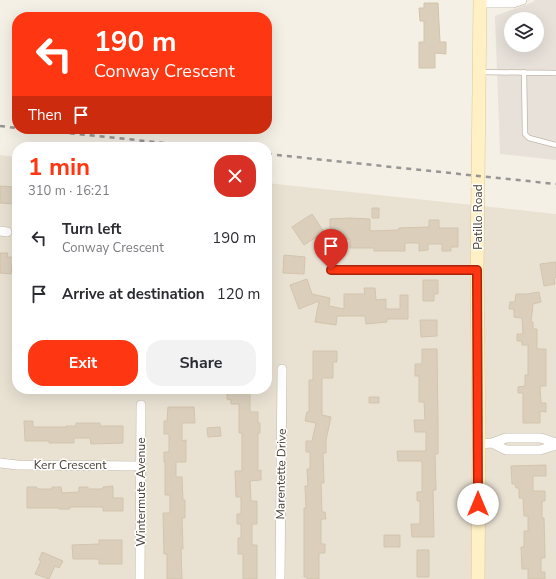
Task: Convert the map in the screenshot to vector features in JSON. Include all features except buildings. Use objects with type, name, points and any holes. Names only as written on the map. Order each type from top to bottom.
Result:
[{"type":"street","points":[[480,2],[513,3],[522,0]]},
{"type":"street","name":"Patillo Road","points":[[478,579],[479,444],[477,270],[480,2]]},
{"type":"street","points":[[331,270],[477,270]]},
{"type":"street","name":"Marentette Drive","points":[[280,579],[282,369]]},
{"type":"street","name":"Wintermute Avenue","points":[[140,579],[141,405]]},
{"type":"street","points":[[479,444],[492,443],[506,450],[540,450],[556,444]]},
{"type":"street","name":"Kerr Crescent","points":[[0,463],[17,465],[140,466]]},
{"type":"lane","points":[[479,72],[556,73]]},
{"type":"lane","points":[[524,72],[525,134],[529,138],[556,145]]},
{"type":"shaded area","points":[[535,0],[556,0],[556,160],[500,154],[495,16],[504,13],[504,52],[544,52],[544,12],[506,12]]},
{"type":"shaded area","points":[[0,155],[12,156],[12,394],[272,394],[272,184],[556,214],[556,579],[0,579]]},
{"type":"railway","points":[[0,126],[12,127]]},
{"type":"railway","points":[[78,134],[155,142]]},
{"type":"railway","points":[[272,155],[556,184]]},
{"type":"route","points":[[331,270],[477,270],[479,444],[478,504]]}]
